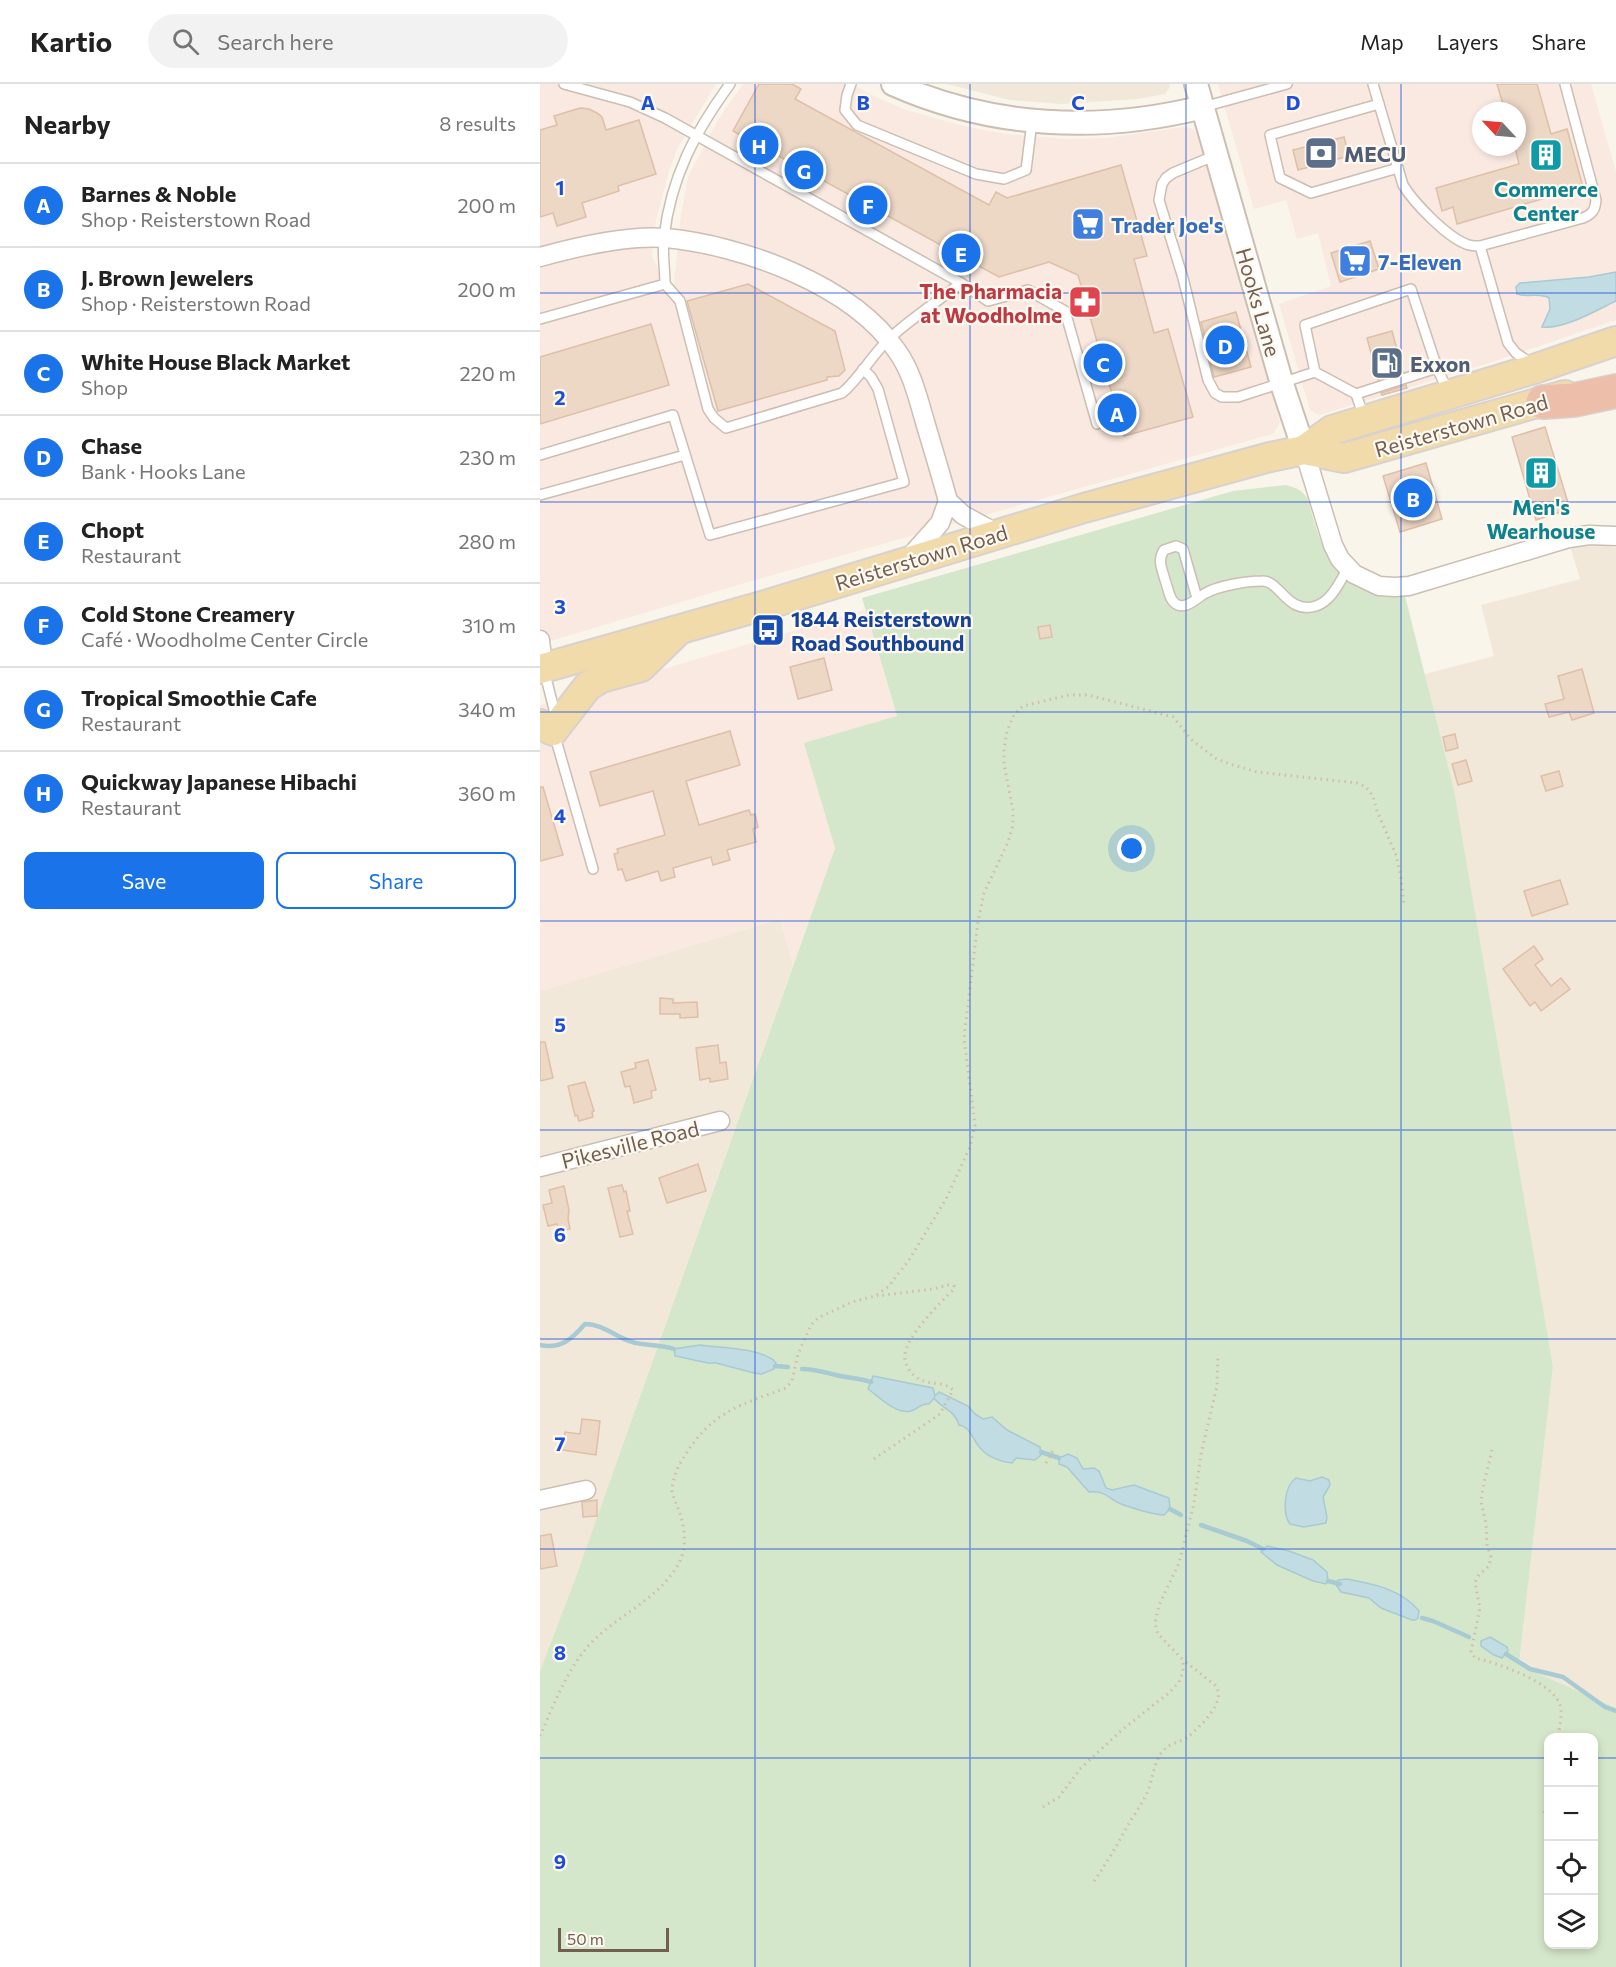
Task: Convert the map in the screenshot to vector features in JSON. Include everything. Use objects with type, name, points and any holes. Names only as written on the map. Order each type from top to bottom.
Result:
[{"type":"highway","points":[[1543,402],[1574,400],[1616,390]]},
{"type":"main road","name":"Reisterstown Road","points":[[1304,450],[1361,407],[1443,381],[1537,368],[1616,341]]},
{"type":"main road","name":"Reisterstown Road","points":[[541,659],[680,628],[772,603],[998,534],[1270,457],[1304,450],[1344,458],[1543,402],[1616,378]]},
{"type":"main road","points":[[544,724],[588,686],[601,678],[641,667],[680,628]]},
{"type":"street","points":[[893,84],[969,111],[1032,122],[1132,121],[1173,115],[1203,107]]},
{"type":"street","name":"Hooks Lane","points":[[1196,84],[1282,384],[1304,450]]},
{"type":"street","points":[[540,257],[601,243],[664,238],[720,247],[782,268],[860,311],[889,339],[905,364],[914,385],[948,501],[963,515],[998,534]]},
{"type":"street","points":[[1304,450],[1333,545],[1340,559],[1362,579],[1379,586],[1408,586],[1569,538],[1589,535],[1616,536]]},
{"type":"street","points":[[907,561],[940,523],[948,501]]},
{"type":"street","name":"Pikesville Road","points":[[540,1167],[720,1121]]},
{"type":"street","points":[[540,1500],[586,1490]]},
{"type":"lane","points":[[564,84],[630,102],[696,134],[961,283],[988,301],[1028,290],[1065,311],[1097,424]]},
{"type":"lane","points":[[730,84],[696,134],[676,180],[664,238],[665,284],[680,300],[708,409],[714,418],[726,428],[798,405],[836,396],[849,388],[889,339],[961,283]]},
{"type":"lane","points":[[851,84],[845,110],[856,125],[976,174],[1004,179],[1026,170],[1032,122]]},
{"type":"lane","points":[[1203,107],[1287,84]]},
{"type":"lane","points":[[1373,84],[1403,185],[1412,200],[1457,239],[1468,245],[1480,246],[1583,218],[1592,214],[1596,208],[1596,200],[1565,84]]},
{"type":"lane","points":[[1379,104],[1269,135],[1280,178],[1311,193],[1398,168]]},
{"type":"lane","points":[[1216,155],[1173,173],[1166,178],[1159,190],[1159,200],[1188,299],[1208,380],[1215,393],[1229,398],[1282,384],[1315,372]]},
{"type":"lane","points":[[1480,246],[1508,343],[1516,353],[1537,368]]},
{"type":"lane","points":[[540,319],[665,284]]},
{"type":"lane","points":[[1361,407],[1315,372],[1305,325],[1411,289],[1443,381]]},
{"type":"lane","points":[[540,455],[673,415],[710,535],[904,482],[878,389],[863,369]]},
{"type":"lane","points":[[540,495],[685,455]]},
{"type":"lane","points":[[1197,598],[1183,549],[1176,546],[1164,550],[1160,563],[1172,600],[1177,605],[1183,606],[1197,598],[1206,592],[1264,580],[1272,584],[1289,601],[1299,606],[1319,605],[1327,600],[1348,568]]},
{"type":"lane","points":[[541,659],[556,716],[544,724],[558,744],[593,869]]},
{"type":"path","points":[[875,1296],[888,1287],[909,1260],[946,1199],[970,1147],[975,1125],[964,1038],[978,921],[984,892],[1008,842],[1012,825],[1013,810],[1004,764],[1004,748],[1007,731],[1014,715],[1023,706],[1069,695],[1101,697],[1173,717],[1191,740],[1215,758],[1230,764],[1257,772],[1357,783],[1366,787],[1373,796],[1396,855],[1404,905]]},
{"type":"path","points":[[540,1736],[562,1688],[591,1643],[643,1603],[664,1584],[677,1566],[683,1553],[685,1539],[683,1523],[672,1493],[673,1482],[681,1462],[705,1427],[725,1412],[786,1388],[792,1382],[798,1354],[811,1325],[818,1318],[852,1302],[875,1296],[954,1286],[954,1289],[930,1314],[907,1347],[905,1355],[906,1364],[912,1373],[921,1380],[949,1386],[953,1390],[951,1395],[940,1414],[874,1459]]},
{"type":"path","points":[[1094,1881],[1109,1860],[1147,1793],[1158,1758],[1163,1750],[1186,1738],[1216,1707],[1219,1699],[1219,1690],[1215,1685],[1183,1660],[1158,1634],[1155,1623],[1159,1605],[1179,1563],[1194,1503],[1201,1454],[1217,1386],[1218,1354]]},
{"type":"path","points":[[1046,1463],[1054,1449]]},
{"type":"path","points":[[1492,1450],[1481,1502],[1491,1557],[1489,1566],[1479,1575],[1475,1583],[1480,1608],[1471,1652],[1475,1658],[1531,1678],[1558,1699],[1561,1708],[1558,1733]]},
{"type":"path","points":[[1043,1807],[1059,1797],[1081,1768],[1123,1729],[1170,1692],[1179,1682],[1183,1672],[1183,1660]]},
{"type":"shaded area","points":[[540,84],[716,84],[678,147],[656,220],[652,256],[672,302],[681,215],[688,177],[718,120],[743,84],[852,84],[906,110],[964,126],[1006,134],[1066,139],[1106,138],[1190,128],[1198,136],[1280,423],[1273,434],[748,582],[540,644]]},
{"type":"shaded area","points":[[947,84],[1169,84],[1170,87],[1165,94],[1138,99],[1061,104],[1009,100]]},
{"type":"shaded area","name":"Commerce Center","points":[[1218,84],[1591,84],[1616,172],[1616,320],[1486,364],[1319,415],[1310,410],[1279,304],[1331,286],[1318,233],[1297,239],[1286,200],[1254,209]]},
{"type":"shaded area","points":[[1602,545],[1616,548],[1616,1708],[1519,1666],[1553,1367],[1425,674],[1494,656],[1481,605],[1580,579],[1570,546]]},
{"type":"shaded area","points":[[865,610],[897,717],[805,743],[835,848],[793,965],[779,919],[540,991],[540,705]]},
{"type":"shaded area","points":[[780,919],[793,965],[575,1579],[540,1671],[540,991]]},
{"type":"green space","points":[[1286,485],[1305,495],[1326,553],[1344,576],[1355,584],[1369,589],[1405,596],[1454,790],[1553,1367],[1519,1665],[1616,1708],[1616,1967],[540,1967],[540,1671],[575,1579],[835,848],[804,743],[897,716],[862,598],[1233,491]]},
{"type":"water","points":[[1616,272],[1616,301],[1560,325],[1542,327],[1550,309],[1549,298],[1542,295],[1517,294],[1516,287],[1520,283],[1589,277]]},
{"type":"water","points":[[700,1345],[762,1354],[776,1363],[774,1369],[762,1374],[675,1356],[674,1349]]},
{"type":"water","points":[[873,1376],[933,1388],[935,1396],[939,1392],[968,1406],[983,1419],[992,1417],[1007,1430],[1040,1447],[1041,1455],[1035,1460],[1016,1458],[1012,1463],[995,1459],[978,1446],[969,1431],[959,1425],[955,1416],[934,1398],[929,1404],[923,1404],[914,1410],[906,1412],[900,1410],[868,1389]]},
{"type":"water","points":[[1068,1454],[1077,1458],[1083,1469],[1094,1468],[1099,1471],[1106,1488],[1112,1490],[1134,1485],[1169,1498],[1170,1509],[1164,1515],[1153,1514],[1121,1504],[1103,1494],[1089,1492],[1067,1467],[1059,1464],[1059,1458]]},
{"type":"water","points":[[1322,1477],[1329,1480],[1330,1485],[1323,1497],[1326,1523],[1304,1527],[1290,1524],[1285,1507],[1287,1493],[1292,1482],[1296,1478],[1310,1481]]},
{"type":"water","points":[[1267,1546],[1313,1560],[1327,1572],[1328,1581],[1326,1584],[1313,1581],[1277,1565],[1261,1552]]},
{"type":"water","points":[[1347,1579],[1376,1586],[1404,1597],[1419,1611],[1418,1618],[1412,1620],[1381,1608],[1369,1598],[1341,1592],[1336,1585],[1338,1580]]},
{"type":"water","points":[[1490,1637],[1507,1647],[1508,1651],[1502,1658],[1481,1646],[1481,1641]]},
{"type":"building","points":[[759,84],[792,84],[801,89],[795,99],[989,205],[996,192],[1007,198],[1121,165],[1147,256],[1134,259],[1154,333],[1168,329],[1193,417],[1124,436],[1078,275],[1049,262],[999,277],[733,131]]},
{"type":"building","name":"Commerce Center","points":[[1497,84],[1537,84],[1551,134],[1567,129],[1583,187],[1457,224],[1453,207],[1442,211],[1436,188],[1519,164],[1517,156],[1526,156],[1526,102],[1502,102]]},
{"type":"building","points":[[580,108],[589,109],[602,117],[606,130],[639,120],[656,174],[618,186],[619,191],[582,203],[586,217],[557,226],[553,213],[540,217],[540,130],[557,125],[554,116]]},
{"type":"building","name":"MECU","points":[[1344,137],[1349,156],[1298,170],[1293,150]]},
{"type":"building","name":"7-Eleven","points":[[1370,241],[1379,269],[1340,282],[1331,253]]},
{"type":"building","points":[[748,284],[835,331],[845,370],[839,376],[827,377],[827,380],[718,411],[687,301]]},
{"type":"building","points":[[1236,312],[1251,367],[1214,377],[1201,322]]},
{"type":"building","points":[[651,324],[669,385],[540,424],[540,357]]},
{"type":"building","name":"Exxon","points":[[1392,331],[1403,372],[1378,380],[1367,338]]},
{"type":"building","points":[[1406,385],[1407,388],[1382,395],[1381,393]]},
{"type":"building","name":"Men's Wearhouse","points":[[1545,427],[1570,509],[1536,520],[1512,437]]},
{"type":"building","points":[[1426,463],[1442,519],[1400,532],[1383,476]]},
{"type":"building","points":[[1050,625],[1052,637],[1040,639],[1038,627]]},
{"type":"building","points":[[824,658],[832,690],[798,699],[790,667]]},
{"type":"building","points":[[1582,669],[1594,713],[1572,720],[1569,712],[1549,717],[1545,704],[1564,699],[1558,676]]},
{"type":"building","points":[[730,731],[740,765],[686,781],[699,825],[749,810],[751,815],[755,814],[758,827],[753,829],[756,842],[727,850],[730,860],[713,865],[711,857],[673,868],[675,877],[661,881],[658,871],[626,881],[622,869],[618,870],[614,854],[618,853],[617,849],[665,835],[653,791],[600,806],[590,772]]},
{"type":"building","points":[[1455,734],[1458,748],[1446,751],[1443,737]]},
{"type":"building","points":[[1466,760],[1472,781],[1458,785],[1452,764]]},
{"type":"building","points":[[1559,771],[1563,786],[1546,791],[1541,776]]},
{"type":"building","points":[[540,787],[543,787],[563,855],[540,861]]},
{"type":"building","points":[[1560,880],[1568,904],[1532,916],[1524,891]]},
{"type":"building","points":[[1534,946],[1543,959],[1535,965],[1551,986],[1561,978],[1570,989],[1541,1011],[1535,1002],[1530,1006],[1503,969]]},
{"type":"building","points":[[660,998],[673,999],[673,1003],[697,1002],[698,1017],[680,1018],[680,1014],[660,1014]]},
{"type":"building","points":[[540,1042],[545,1042],[553,1078],[540,1081]]},
{"type":"building","points":[[718,1045],[720,1063],[726,1062],[728,1079],[710,1082],[710,1078],[700,1080],[696,1048]]},
{"type":"building","points":[[648,1060],[656,1090],[651,1091],[652,1098],[634,1103],[630,1086],[625,1087],[621,1072],[636,1068],[635,1063]]},
{"type":"building","points":[[585,1082],[594,1111],[592,1112],[593,1117],[579,1121],[577,1115],[575,1116],[568,1086]]},
{"type":"building","points":[[698,1164],[706,1191],[667,1203],[659,1178]]},
{"type":"building","points":[[622,1185],[624,1192],[626,1191],[630,1211],[627,1211],[633,1234],[620,1237],[608,1188]]},
{"type":"building","points":[[564,1186],[570,1229],[559,1231],[557,1224],[548,1226],[543,1205],[552,1203],[549,1190]]},
{"type":"building","points":[[582,1419],[600,1421],[596,1455],[563,1450],[565,1432],[580,1434]]},
{"type":"building","points":[[597,1500],[597,1516],[583,1517],[582,1502]]},
{"type":"building","points":[[551,1534],[557,1566],[540,1569],[540,1536]]},
{"type":"waterway","points":[[540,1345],[554,1346],[565,1342],[585,1324],[600,1327],[635,1343],[674,1349]]},
{"type":"waterway","points":[[775,1366],[788,1367]]},
{"type":"waterway","points":[[802,1369],[871,1382]]},
{"type":"waterway","points":[[1041,1452],[1059,1458]]},
{"type":"waterway","points":[[1170,1509],[1181,1515]]},
{"type":"waterway","points":[[1201,1525],[1263,1549]]},
{"type":"waterway","points":[[1328,1581],[1340,1584]]},
{"type":"waterway","points":[[1422,1618],[1469,1637]]},
{"type":"waterway","points":[[1506,1654],[1530,1669],[1563,1677],[1605,1707],[1616,1711]]},
{"type":"place","name":"Quickway Japanese Hibachi","points":[[759,145]]},
{"type":"place","name":"MECU","points":[[1321,153]]},
{"type":"place","name":"Commerce Center","points":[[1546,155]]},
{"type":"place","name":"Tropical Smoothie Cafe","points":[[804,170]]},
{"type":"place","name":"Cold Stone Creamery","points":[[868,205]]},
{"type":"place","name":"Trader Joe's","points":[[1088,224]]},
{"type":"place","name":"Chopt","points":[[961,253]]},
{"type":"place","name":"7-Eleven","points":[[1355,261]]},
{"type":"place","name":"The Pharmacia at Woodholme","points":[[1085,302]]},
{"type":"place","name":"Chase","points":[[1225,345]]},
{"type":"place","name":"White House Black Market","points":[[1103,363]]},
{"type":"place","name":"Exxon","points":[[1387,363]]},
{"type":"place","name":"Barnes & Noble","points":[[1117,413]]},
{"type":"place","name":"Men's Wearhouse","points":[[1541,473]]},
{"type":"place","name":"J. Brown Jewelers","points":[[1413,498]]},
{"type":"place","name":"1844 Reisterstown Road Southbound","points":[[768,630]]}]
